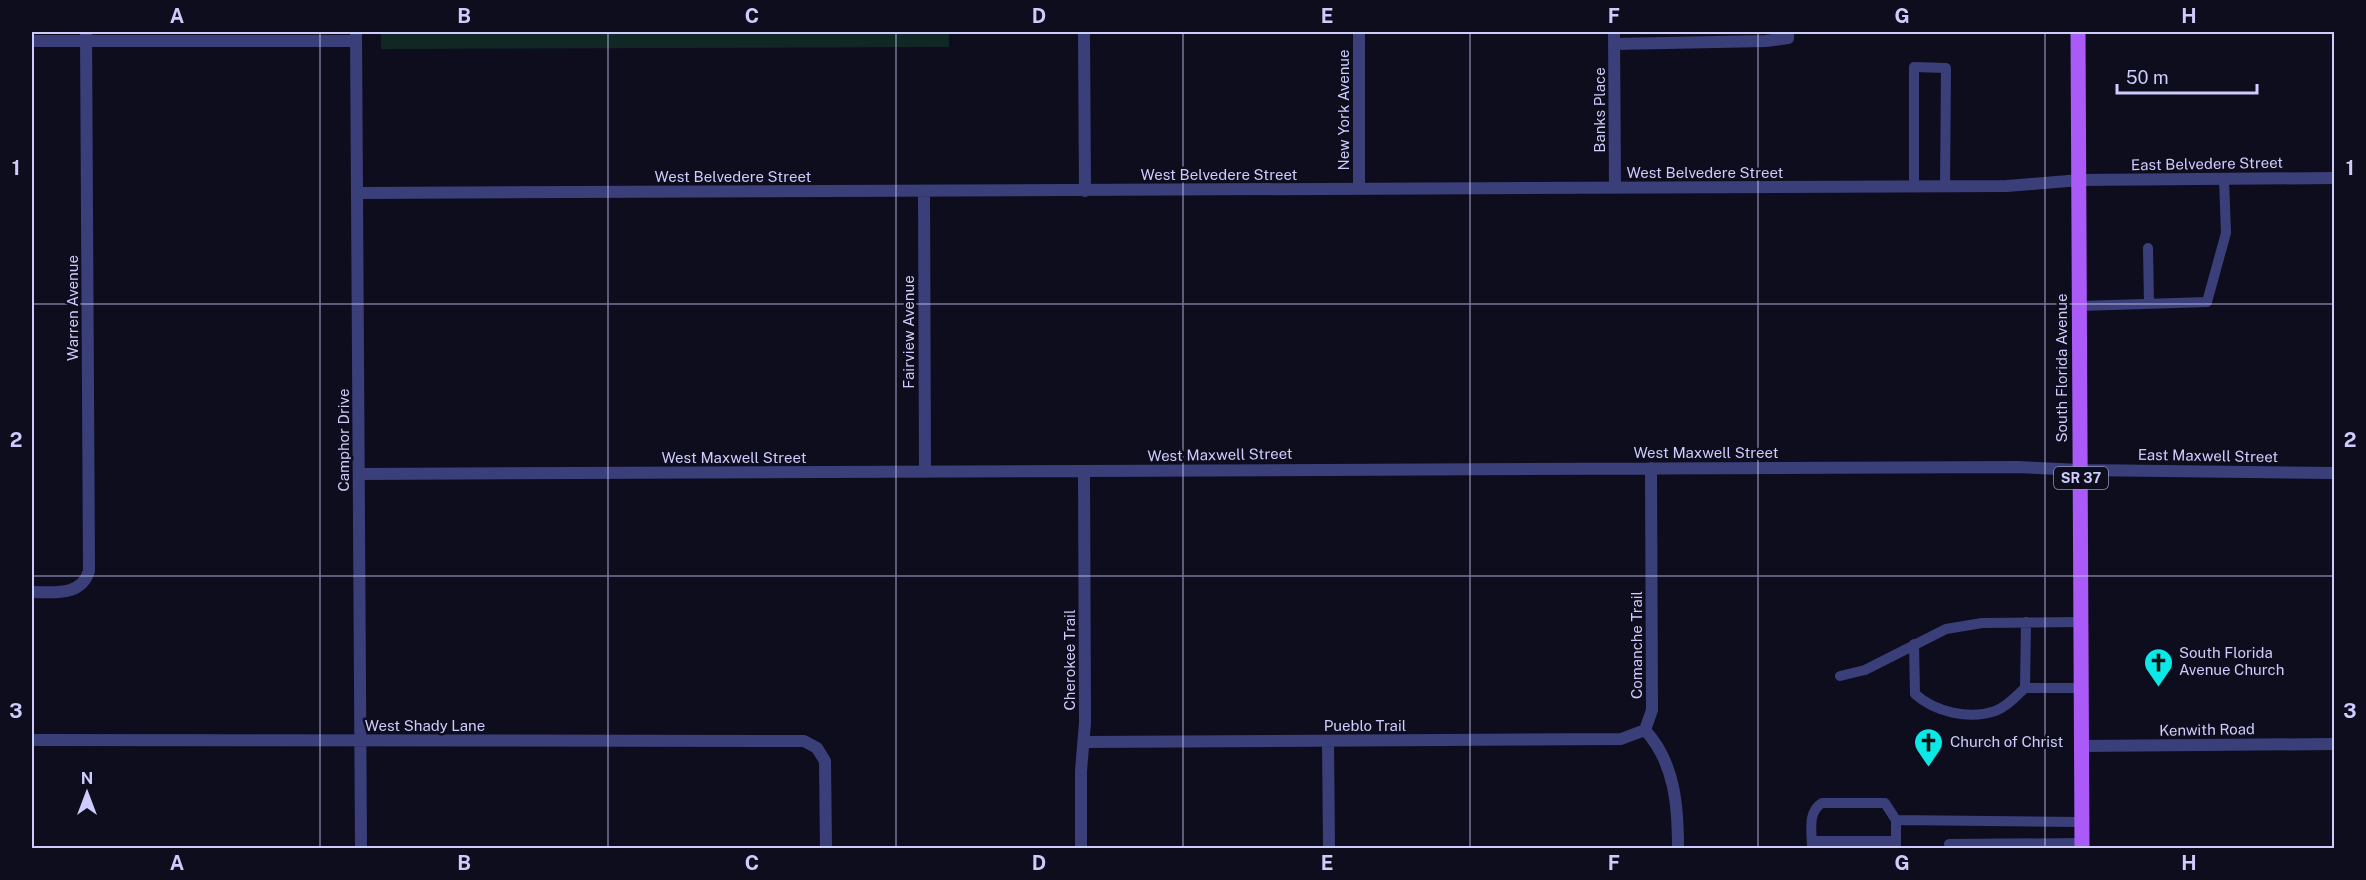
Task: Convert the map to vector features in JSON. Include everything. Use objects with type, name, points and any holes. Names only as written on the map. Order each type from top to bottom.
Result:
[{"type":"main road","name":"South Florida Avenue","points":[[2078,32],[2082,846]]},
{"type":"street","points":[[1084,32],[1085,191]]},
{"type":"street","name":"New York Avenue","points":[[1359,32],[1359,189]]},
{"type":"street","points":[[1614,38],[1766,41],[1788,38],[1788,32]]},
{"type":"street","points":[[32,41],[86,36],[104,39],[356,36]]},
{"type":"street","name":"Warren Avenue","points":[[32,592],[63,592],[77,589],[83,584],[89,571],[86,36]]},
{"type":"street","name":"Camphor Drive","points":[[356,36],[361,849]]},
{"type":"street","name":"Banks Place","points":[[1614,38],[1615,189]]},
{"type":"street","name":"East Belvedere Street","points":[[2080,180],[2334,178]]},
{"type":"street","name":"West Belvedere Street","points":[[358,193],[1914,187],[2007,186],[2080,180]]},
{"type":"street","name":"Fairview Avenue","points":[[924,191],[925,472]]},
{"type":"street","name":"West Maxwell Street","points":[[359,474],[2017,467],[2081,470]]},
{"type":"street","name":"Comanche Trail","points":[[1645,730],[1652,710],[1651,468]]},
{"type":"street","name":"East Maxwell Street","points":[[2081,470],[2334,473]]},
{"type":"street","name":"Cherokee Trail","points":[[1081,849],[1081,771],[1084,742],[1084,472]]},
{"type":"street","points":[[1645,730],[1656,742],[1670,770],[1675,793],[1678,849]]},
{"type":"street","name":"Pueblo Trail","points":[[1084,742],[1621,739],[1645,730]]},
{"type":"street","name":"West Shady Lane","points":[[32,740],[804,741],[817,748],[825,761],[826,849]]},
{"type":"street","points":[[1328,741],[1329,849]]},
{"type":"street","name":"Kenwith Road","points":[[2081,746],[2334,744]]},
{"type":"lane","points":[[1914,187],[1914,68],[1946,68],[1945,186]]},
{"type":"lane","points":[[2080,306],[2207,302],[2226,233],[2224,179]]},
{"type":"lane","points":[[2148,248],[2149,303]]},
{"type":"lane","points":[[1840,676],[1865,670],[1946,629],[1982,622],[2081,622]]},
{"type":"lane","points":[[2025,688],[2026,622]]},
{"type":"lane","points":[[1914,645],[1915,694],[1927,705],[1950,713],[1979,714],[1995,711],[2025,688],[2081,688]]},
{"type":"lane","points":[[1822,803],[1885,803],[1896,820],[1896,845],[1812,845],[1812,815],[1815,807],[1822,803]]},
{"type":"lane","points":[[1896,820],[2082,822]]},
{"type":"lane","points":[[1949,844],[2082,846]]},
{"type":"path","points":[[595,32],[631,32]]},
{"type":"green space","points":[[381,32],[949,32],[949,47],[381,49]]},
{"type":"place","name":"South Florida Avenue Church","points":[[2158,688]]},
{"type":"place","name":"Church of Christ","points":[[1929,768]]}]
